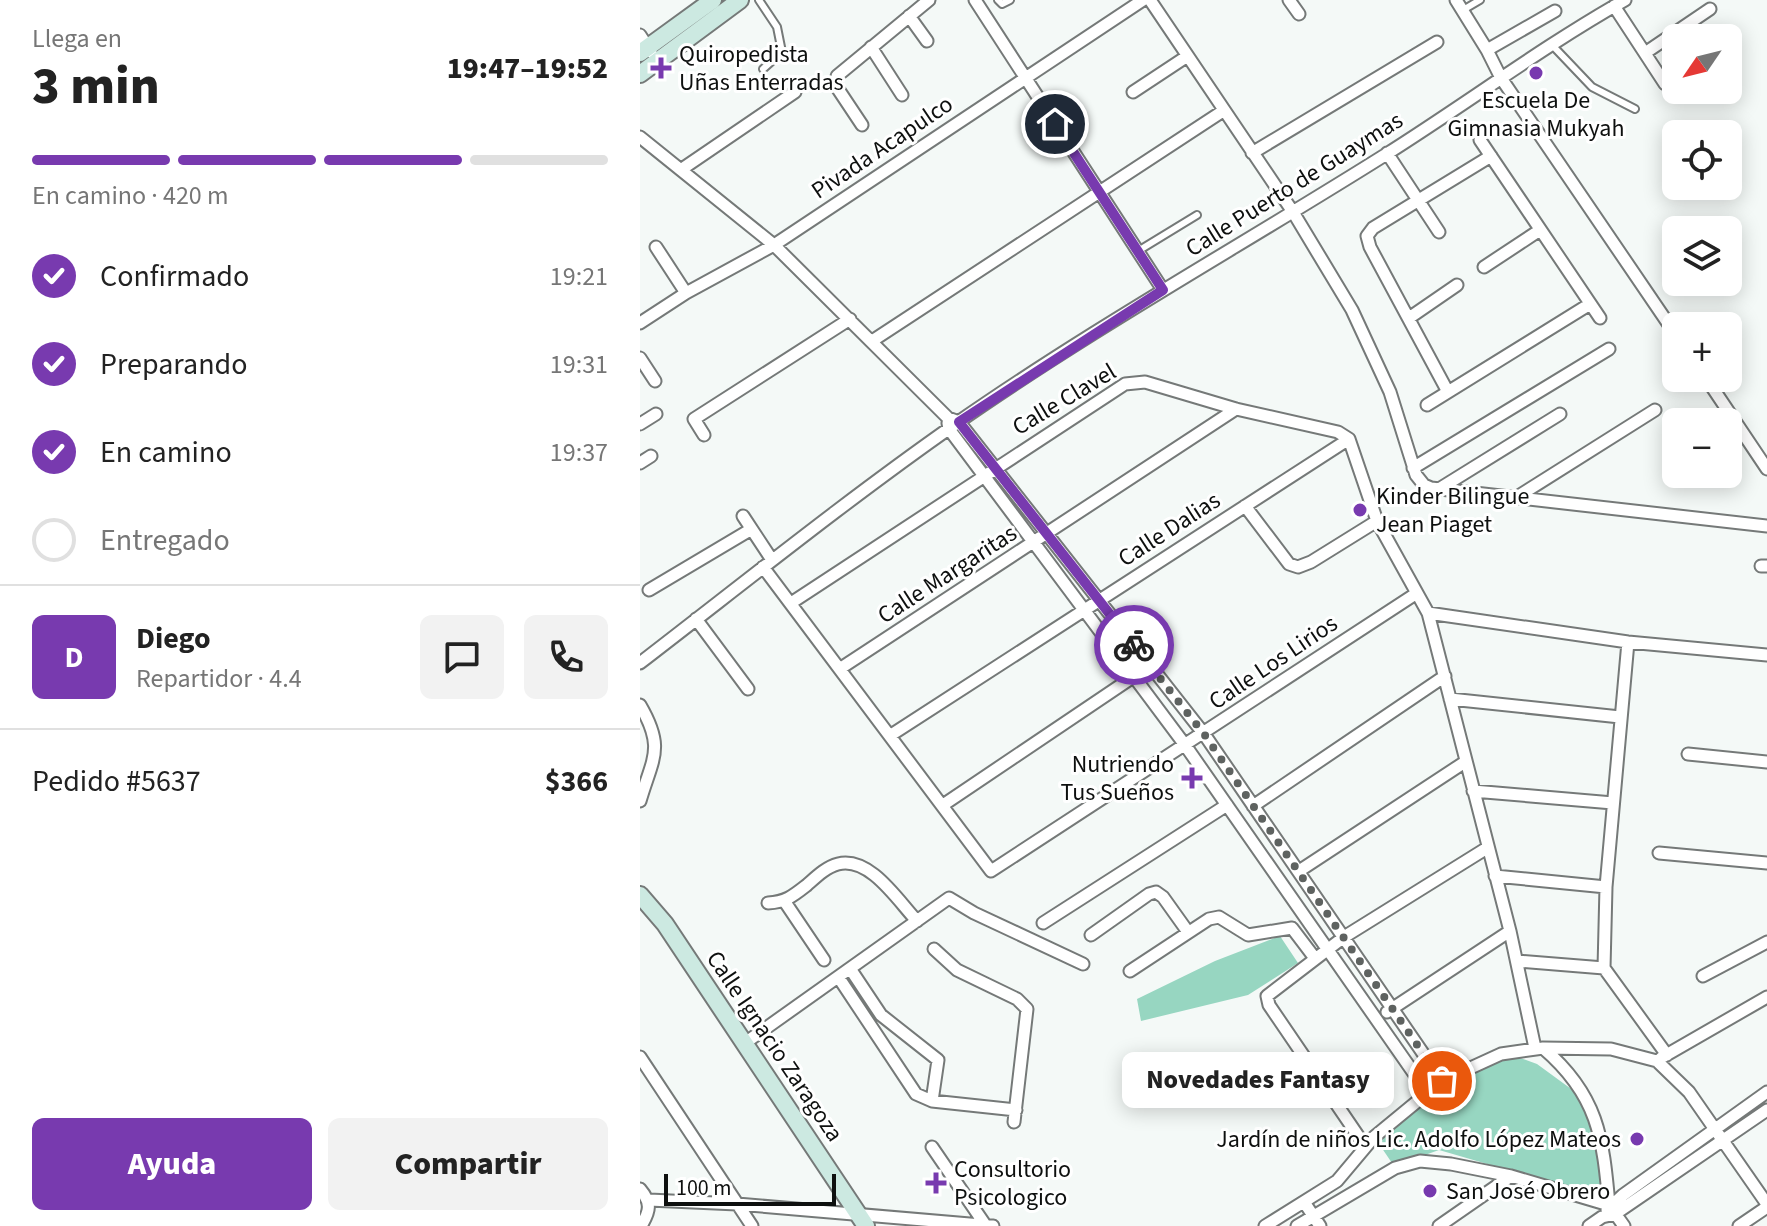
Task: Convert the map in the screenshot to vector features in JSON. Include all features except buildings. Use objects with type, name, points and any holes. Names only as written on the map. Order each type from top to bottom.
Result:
[{"type":"street","points":[[640,74],[646,49],[713,0]]},
{"type":"street","points":[[646,49],[740,0]]},
{"type":"street","points":[[862,125],[840,92],[836,81],[840,72],[929,0]]},
{"type":"street","points":[[975,0],[1163,290]]},
{"type":"street","name":"Pivada Acapulco","points":[[640,323],[686,293],[774,245],[1143,0]]},
{"type":"street","points":[[1150,0],[1293,212],[1352,310],[1390,392],[1413,468],[1424,485],[1767,526]]},
{"type":"street","points":[[1289,0],[1299,14]]},
{"type":"street","points":[[1620,3],[1662,79]]},
{"type":"street","name":"Calle Puerto de Guaymas","points":[[640,663],[952,423],[1387,153],[1620,3]]},
{"type":"street","points":[[1459,5],[1501,78],[1662,314]]},
{"type":"street","points":[[1645,53],[1710,9]]},
{"type":"street","points":[[1487,50],[1555,11]]},
{"type":"street","points":[[909,16],[927,41]]},
{"type":"street","points":[[1252,153],[1437,42]]},
{"type":"street","points":[[871,47],[902,95]]},
{"type":"street","points":[[1133,92],[1186,57]]},
{"type":"street","points":[[682,169],[795,92]]},
{"type":"street","points":[[872,341],[1223,111]]},
{"type":"street","points":[[640,137],[774,245],[997,467],[1204,734],[1344,937],[1390,1010],[1442,1081]]},
{"type":"street","points":[[1480,140],[1600,318]]},
{"type":"street","points":[[1387,153],[1439,232]]},
{"type":"street","points":[[1448,392],[1370,247],[1367,236],[1373,228],[1491,156]]},
{"type":"street","points":[[1484,267],[1540,230]]},
{"type":"street","points":[[656,247],[686,293]]},
{"type":"street","points":[[1409,318],[1457,285]]},
{"type":"street","points":[[1427,405],[1590,304]]},
{"type":"street","points":[[704,435],[694,419],[850,319]]},
{"type":"street","points":[[1413,468],[1609,349]]},
{"type":"street","points":[[640,358],[655,381]]},
{"type":"street","name":"Calle Clavel","points":[[791,603],[1114,389],[1135,381],[1236,409],[1338,432],[1349,439]]},
{"type":"street","points":[[1715,392],[1767,469]]},
{"type":"street","name":"Calle Margaritas","points":[[841,668],[1236,409]]},
{"type":"street","points":[[1517,498],[1655,410]]},
{"type":"street","points":[[640,424],[656,414]]},
{"type":"street","points":[[1438,489],[1560,414]]},
{"type":"street","points":[[952,423],[985,476],[1185,745],[1427,1092]]},
{"type":"street","points":[[1349,439],[1377,521],[1428,613],[1539,1048],[1564,1067],[1590,1106],[1603,1143],[1612,1210],[1624,1226]]},
{"type":"street","name":"Calle Dalias","points":[[891,735],[1349,439]]},
{"type":"street","points":[[640,463],[651,456]]},
{"type":"street","points":[[1245,506],[1289,564],[1298,567],[1377,521]]},
{"type":"street","points":[[743,516],[791,603],[943,805],[1133,677]]},
{"type":"street","points":[[649,590],[750,530]]},
{"type":"street","name":"Calle Los Lirios","points":[[943,805],[991,871],[1417,593]]},
{"type":"street","points":[[1428,613],[1628,642],[1767,655]]},
{"type":"street","points":[[696,619],[748,689]]},
{"type":"street","points":[[1628,642],[1606,887],[1604,968],[1662,1058],[1715,1128],[1767,1205],[1739,1226]]},
{"type":"street","points":[[1253,806],[1445,676]]},
{"type":"street","points":[[1450,699],[1620,717]]},
{"type":"street","points":[[640,705],[652,725],[656,744],[643,781],[640,801]]},
{"type":"street","points":[[1688,754],[1767,762]]},
{"type":"street","points":[[1299,871],[1465,762]]},
{"type":"street","points":[[1473,791],[1613,803]]},
{"type":"street","points":[[1043,923],[1227,805]]},
{"type":"street","points":[[1365,1146],[1267,1000],[1268,993],[1344,937],[1487,848]]},
{"type":"street","points":[[1659,853],[1767,863]]},
{"type":"street","points":[[768,903],[785,902],[828,868],[844,863],[873,874],[917,921]]},
{"type":"street","points":[[1495,876],[1606,887]]},
{"type":"street","points":[[1091,935],[1156,892],[1188,932]]},
{"type":"street","name":"Calle Ignacio Zaragoza","points":[[640,895],[665,924],[862,1220]]},
{"type":"street","points":[[745,1043],[949,898],[974,913],[1083,964]]},
{"type":"street","points":[[785,902],[824,960]]},
{"type":"street","points":[[1130,971],[1209,919],[1219,917],[1248,935],[1292,928],[1314,957]]},
{"type":"street","points":[[1377,1020],[1510,931]]},
{"type":"street","points":[[1703,976],[1767,942]]},
{"type":"street","points":[[839,978],[920,1097],[1015,1116],[1027,1009],[1017,999],[957,970],[934,949]]},
{"type":"street","points":[[1517,961],[1604,968]]},
{"type":"street","points":[[851,970],[876,1008],[891,1024],[938,1060],[932,1101]]},
{"type":"street","points":[[1265,1226],[1348,1170],[1365,1146],[1442,1081],[1501,1054],[1539,1048],[1611,1049],[1662,1058],[1767,997]]},
{"type":"street","points":[[865,1018],[876,1008]]},
{"type":"street","points":[[640,1057],[752,1226]]},
{"type":"street","points":[[1612,1210],[1715,1128],[1767,1092]]},
{"type":"street","points":[[1589,1226],[1767,1110]]},
{"type":"street","points":[[932,1147],[986,1226]]},
{"type":"street","points":[[1297,1226],[1317,1221],[1353,1191],[1407,1164],[1435,1162],[1511,1176],[1612,1210]]},
{"type":"street","points":[[1439,1226],[1511,1176]]},
{"type":"street","points":[[640,1189],[649,1200],[649,1211],[641,1226]]},
{"type":"street","points":[[649,1200],[737,1204],[862,1220],[993,1226]]},
{"type":"street","points":[[1304,1202],[1317,1221]]},
{"type":"lane","points":[[759,0],[777,27],[782,52],[763,69]]},
{"type":"lane","points":[[998,0],[1002,4],[1010,0]]},
{"type":"lane","points":[[1459,5],[1480,0]]},
{"type":"lane","points":[[1552,45],[1592,87],[1635,109]]},
{"type":"lane","points":[[1138,251],[1197,215]]},
{"type":"green space","points":[[1280,936],[1298,963],[1248,995],[1141,1021],[1137,999],[1215,961]]},
{"type":"green space","points":[[1509,1054],[1537,1064],[1589,1102],[1607,1141],[1611,1200],[1439,1150],[1394,1166],[1375,1138],[1443,1081]]},
{"type":"way so far","points":[[1134,645],[1204,734],[1344,937],[1390,1010],[1442,1081]]},
{"type":"place","name":"Quiropedista Uñas Enterradas","points":[[661,68]]},
{"type":"place","name":"Escuela De Gimnasia Mukyah","points":[[1536,73]]},
{"type":"place","name":"Kinder Bilingue Jean Piaget","points":[[1360,510]]},
{"type":"place","name":"Nutriendo Tus Sueños","points":[[1192,778]]},
{"type":"place","name":"Novedades Fantasy","points":[[1442,1081]]},
{"type":"place","name":"Jardín de niños Lic. Adolfo López Mateos","points":[[1637,1139]]},
{"type":"place","name":"Consultorio Psicologico","points":[[936,1183]]},
{"type":"place","name":"San José Obrero","points":[[1430,1191]]},
{"type":"route","points":[[1055,124],[1163,290],[959,422],[1134,645]]}]
